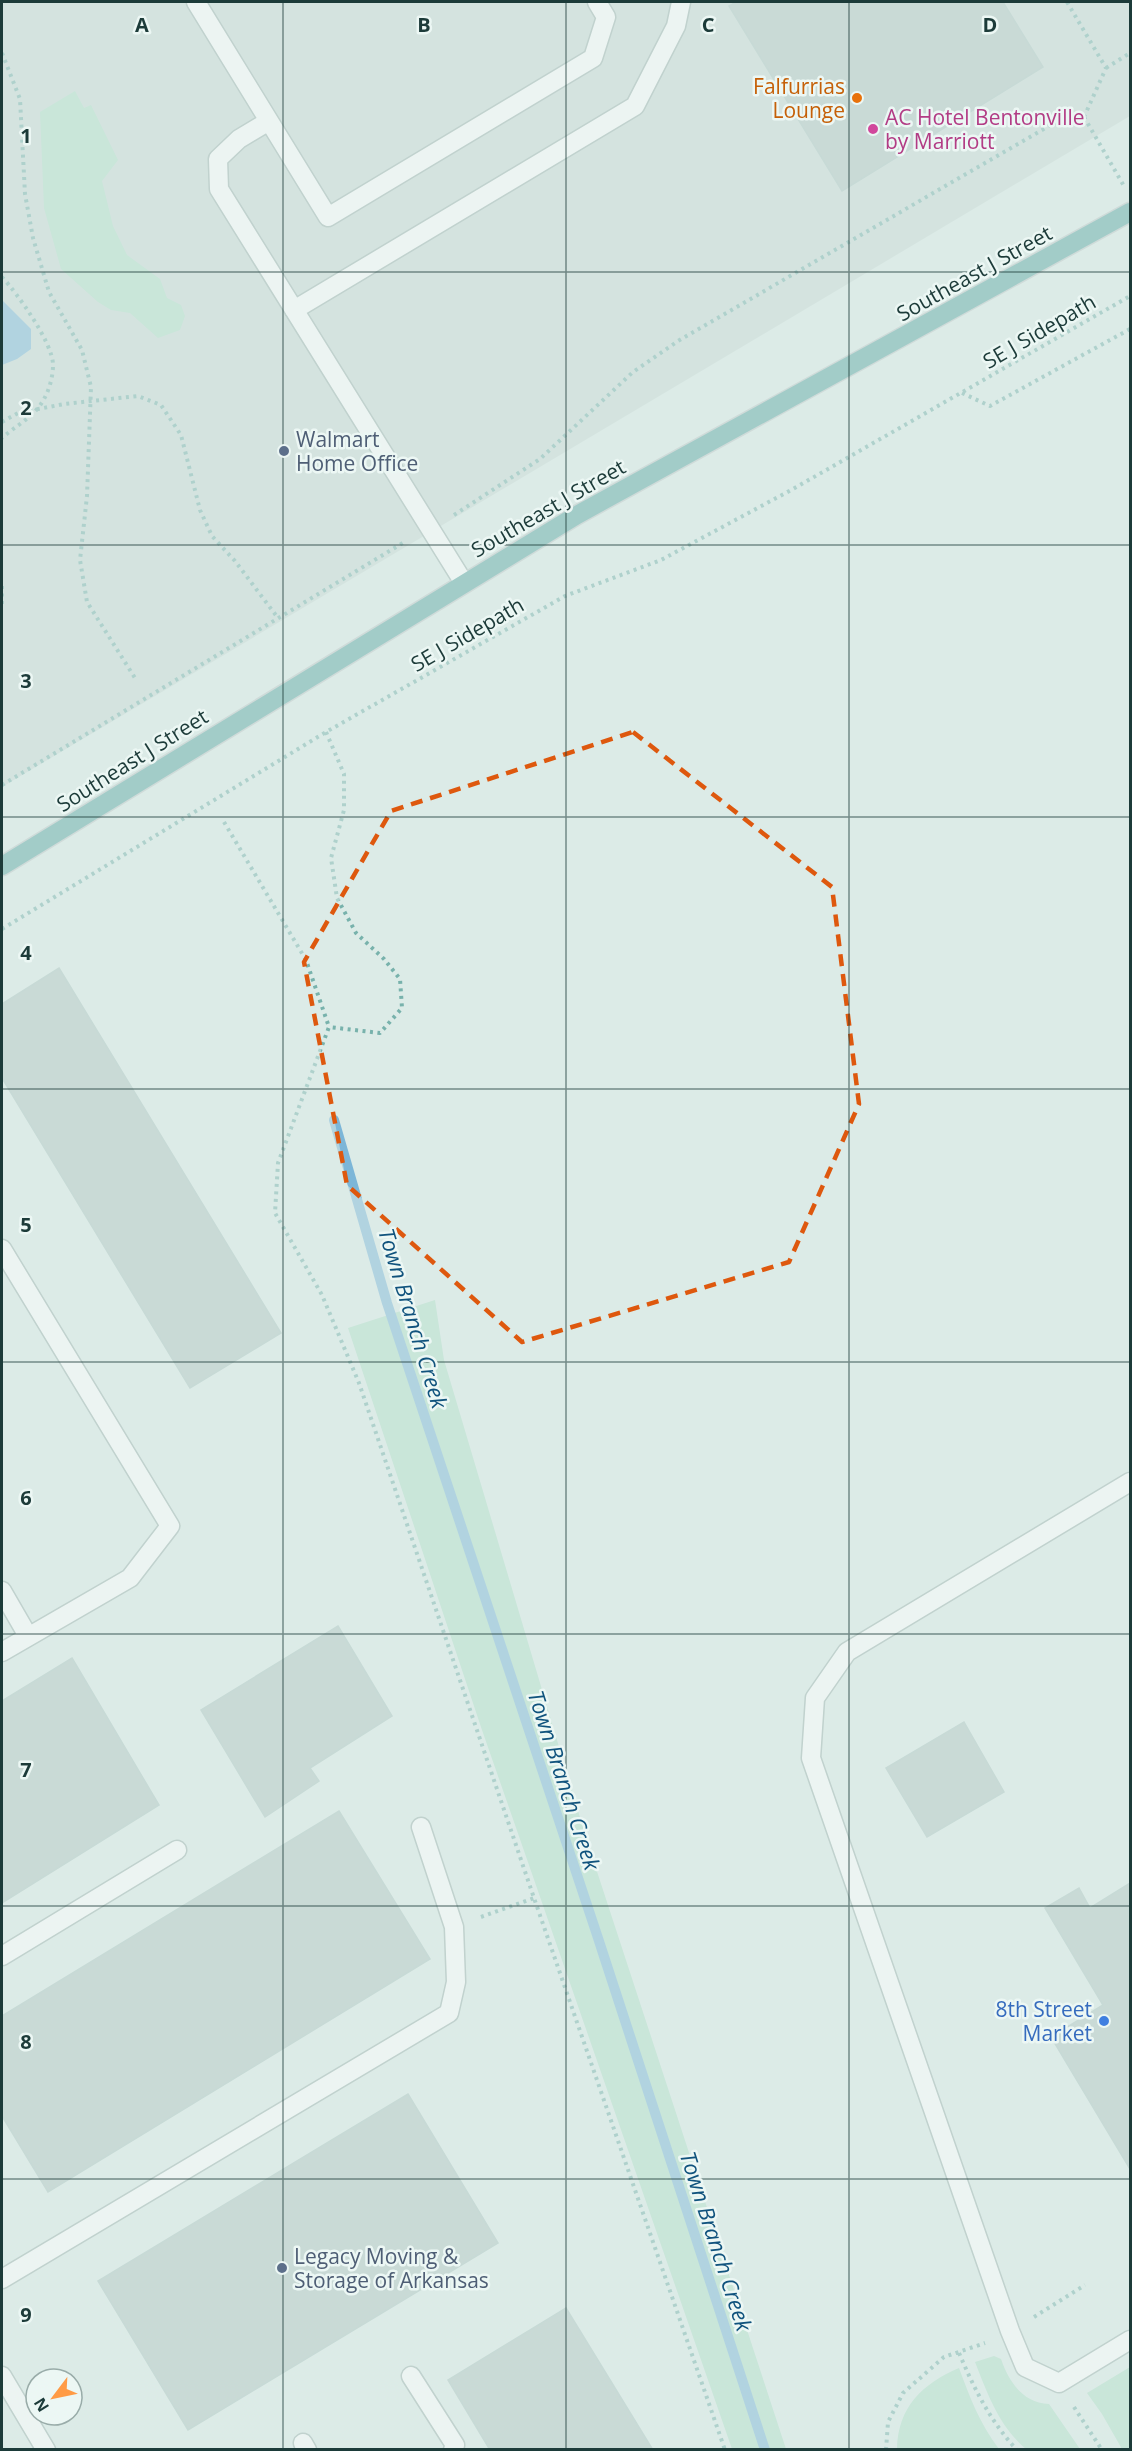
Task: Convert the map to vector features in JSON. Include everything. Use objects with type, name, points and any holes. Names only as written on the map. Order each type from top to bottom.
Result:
[{"type":"main road","name":"Southeast J Street","points":[[2,866],[577,515],[1131,212]]},
{"type":"street","points":[[196,2],[328,217],[593,58],[606,17],[597,2]]},
{"type":"street","points":[[294,310],[635,106],[676,26],[681,2]]},
{"type":"street","points":[[269,121],[239,139],[218,159],[219,189],[464,583]]},
{"type":"street","points":[[2,1249],[170,1526],[130,1578],[2,1652]]},
{"type":"street","points":[[1131,1482],[847,1652],[815,1698],[811,1758],[1010,2331],[1025,2367],[1059,2383],[1131,2340]]},
{"type":"street","points":[[2,1591],[28,1636]]},
{"type":"street","points":[[2,2279],[449,2013],[456,1982],[454,1927],[421,1827]]},
{"type":"street","points":[[2,1956],[177,1850]]},
{"type":"street","points":[[2,2376],[46,2450]]},
{"type":"street","points":[[411,2376],[455,2445],[453,2450]]},
{"type":"path","points":[[1067,2],[1106,68]]},
{"type":"path","points":[[2,53],[20,99],[25,194],[33,238],[49,292],[82,350],[91,387],[87,496],[80,560],[87,602],[135,678]]},
{"type":"path","points":[[1084,117],[1106,68],[1131,53]]},
{"type":"path","points":[[1084,117],[1125,188]]},
{"type":"path","points":[[457,513],[540,459],[633,372],[678,341],[1054,123],[1084,117]]},
{"type":"path","points":[[2,277],[28,309],[43,337],[53,363],[49,391],[37,409],[2,438]]},
{"type":"path","name":"SE J Sidepath","points":[[2,929],[326,732],[566,596],[661,560],[793,489],[1131,296]]},
{"type":"path","name":"SE J Sidepath","points":[[962,392],[990,406],[1131,329]]},
{"type":"path","points":[[2,422],[18,413],[91,401],[138,396],[161,405],[181,435],[200,510],[212,536],[235,561],[278,618]]},
{"type":"path","points":[[2,785],[402,543]]},
{"type":"path","points":[[2,586],[2,604]]},
{"type":"path","points":[[326,732],[344,774],[344,810],[331,858],[337,898],[356,933],[384,959],[400,979],[402,1008],[380,1033],[329,1027]]},
{"type":"path","points":[[224,822],[306,960],[329,1027],[278,1163],[274,1213],[322,1295],[359,1383],[725,2450]]},
{"type":"path","points":[[454,1927],[534,1898]]},
{"type":"path","points":[[1033,2318],[1085,2285]]},
{"type":"path","points":[[886,2450],[888,2422],[903,2393],[944,2357],[986,2342]]},
{"type":"path","points":[[959,2353],[974,2388],[1001,2433],[1017,2450]]},
{"type":"path","points":[[1059,2383],[1102,2450]]},
{"type":"highlighted area","points":[[633,732],[832,887],[859,1104],[789,1262],[522,1342],[347,1185],[304,962],[391,811]]},
{"type":"shaded area","name":"Walmart Home Office","points":[[2,2],[1130,2],[1130,116],[2,787]]},
{"type":"green space","points":[[75,91],[84,108],[91,105],[118,160],[102,181],[113,226],[127,255],[160,279],[167,298],[181,305],[185,316],[180,330],[158,338],[130,313],[111,310],[98,302],[61,269],[44,208],[40,112]]},
{"type":"green space","points":[[435,1300],[444,1360],[587,1841],[786,2449],[732,2449],[482,1730],[348,1328]]},
{"type":"green space","points":[[994,2356],[1001,2359],[1008,2376],[1018,2390],[1032,2400],[1049,2404],[1080,2449],[1026,2449],[1017,2440],[995,2409],[975,2362]]},
{"type":"green space","points":[[1130,2367],[1130,2449],[1122,2449],[1087,2393]]},
{"type":"green space","points":[[959,2368],[971,2400],[999,2449],[897,2449],[902,2421],[914,2399],[934,2382]]},
{"type":"water","points":[[2,300],[31,329],[31,349],[17,359],[2,365]]},
{"type":"building","name":"AC Hotel Bentonville by Marriott","points":[[736,2],[1003,2],[1043,67],[842,191],[729,6]]},
{"type":"building","points":[[59,968],[281,1333],[190,1388],[2,1078],[2,1004]]},
{"type":"building","points":[[338,1626],[392,1716],[310,1768],[319,1781],[265,1817],[201,1710]]},
{"type":"building","points":[[72,1658],[159,1805],[2,1903],[2,1701]]},
{"type":"building","points":[[964,1722],[1004,1792],[927,1837],[886,1768]]},
{"type":"building","points":[[339,1811],[430,1959],[48,2192],[2,2116],[2,2016]]},
{"type":"building","name":"8th Street Market","points":[[1130,1883],[1130,2169],[1051,2037],[1103,2005],[1045,1908],[1079,1888],[1090,1908]]},
{"type":"building","points":[[408,2094],[498,2243],[188,2430],[98,2281]]},
{"type":"building","points":[[566,2308],[653,2450],[490,2450],[448,2380]]},
{"type":"waterway","name":"Town Branch Creek","points":[[334,1120],[387,1303],[765,2450]]},
{"type":"place","name":"Falfurrias Lounge","points":[[857,98]]},
{"type":"place","name":"AC Hotel Bentonville by Marriott","points":[[873,129]]},
{"type":"place","name":"Walmart Home Office","points":[[284,451]]},
{"type":"place","name":"8th Street Market","points":[[1104,2021]]},
{"type":"place","name":"Legacy Moving & Storage of Arkansas","points":[[282,2268]]}]
